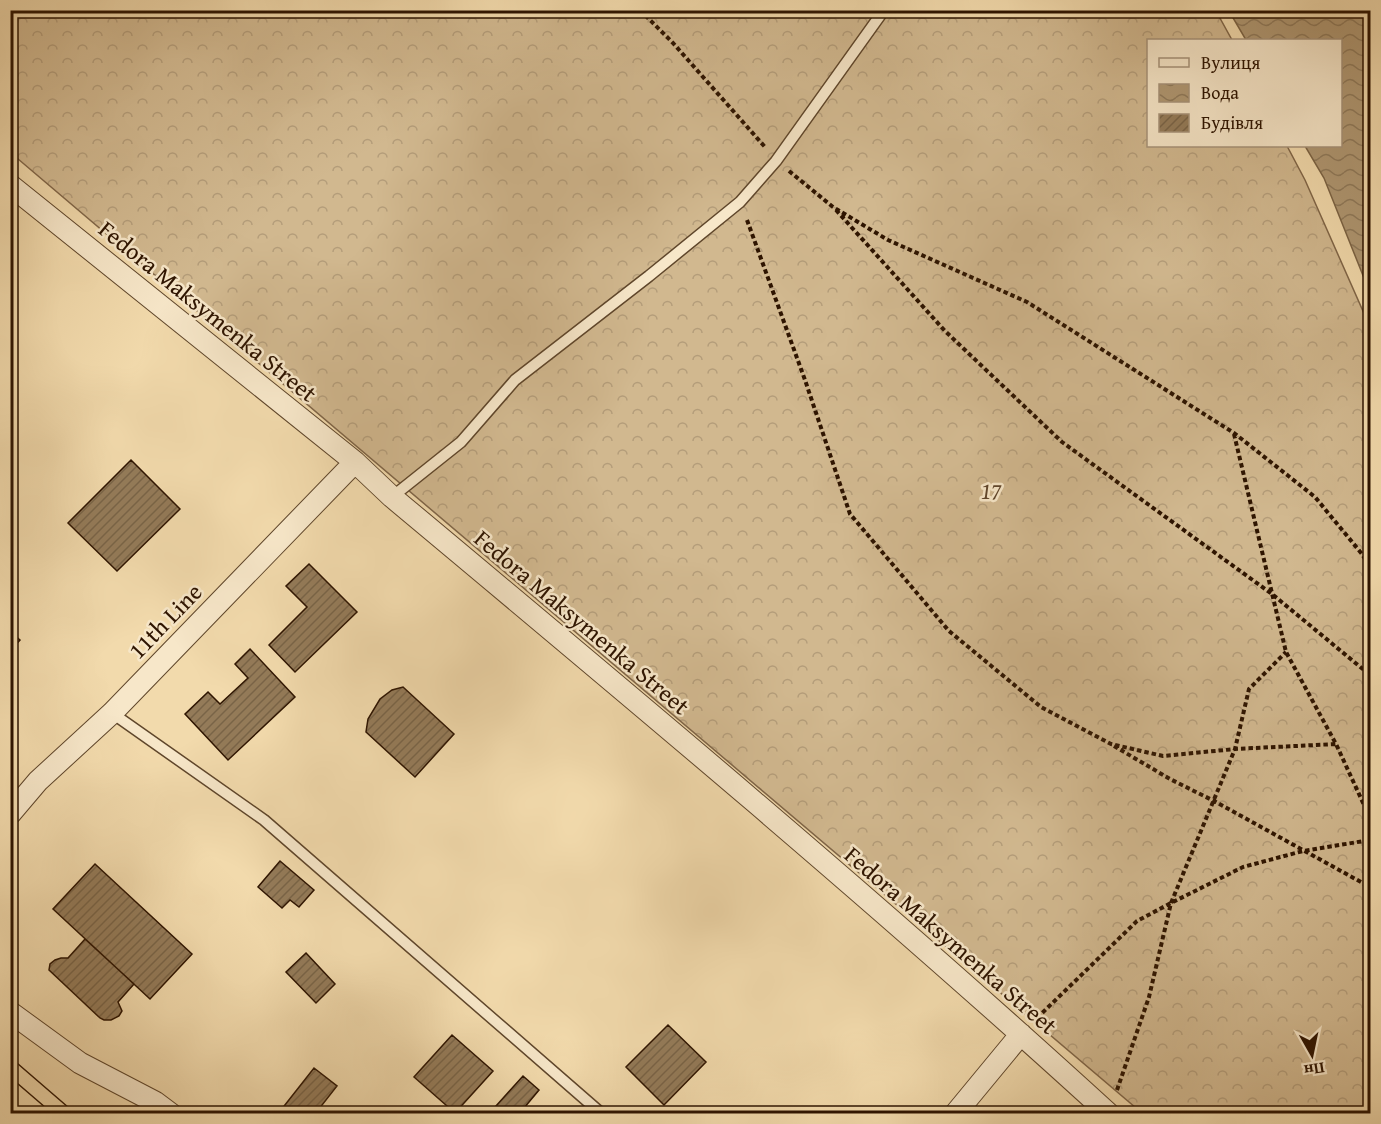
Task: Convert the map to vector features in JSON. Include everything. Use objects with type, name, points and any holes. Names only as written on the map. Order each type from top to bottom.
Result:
[{"type":"street","name":"Fedora Maksymenka Street","points":[[10,185],[355,462],[392,497],[684,741],[1109,1113]]},
{"type":"street","name":"11th Line","points":[[10,814],[38,781],[111,713],[355,462]]},
{"type":"street","points":[[10,1012],[80,1063],[155,1102],[171,1113]]},
{"type":"street","points":[[955,1113],[1021,1034]]},
{"type":"lane","points":[[392,497],[461,442],[515,380],[740,202],[776,160],[884,10]]},
{"type":"lane","points":[[111,713],[264,820],[602,1113]]},
{"type":"path","points":[[640,10],[673,43],[776,160],[833,207],[945,331],[1062,442],[1272,594],[1371,675]]},
{"type":"path","points":[[740,202],[805,380],[850,514],[949,631],[1041,707],[1371,887]]},
{"type":"path","points":[[833,207],[888,240],[1027,302],[1234,433],[1315,497],[1371,567]]},
{"type":"path","points":[[1234,433],[1286,652],[1371,818]]},
{"type":"path","points":[[1109,1113],[1149,997],[1171,903],[1235,749],[1249,689],[1286,652]]},
{"type":"path","points":[[1111,744],[1163,756],[1235,749],[1335,744]]},
{"type":"path","points":[[1021,1034],[1137,921],[1243,867],[1304,851],[1371,840]]},
{"type":"green space","name":"17","points":[[11,11],[1216,11],[1231,39],[1147,39],[1147,147],[1288,147],[1305,180],[1370,327],[1370,1113],[1142,1113],[11,153]]},
{"type":"water","points":[[1229,11],[1370,11],[1370,293],[1324,178],[1306,147],[1342,147],[1342,39],[1245,39]]},
{"type":"building","points":[[131,460],[180,509],[117,571],[68,523]]},
{"type":"building","points":[[309,564],[357,612],[295,672],[269,645],[307,607],[286,586]]},
{"type":"building","points":[[10,631],[20,640],[10,651]]},
{"type":"building","points":[[250,649],[295,697],[228,760],[185,714],[208,692],[220,704],[248,678],[235,664]]},
{"type":"building","points":[[403,687],[454,734],[415,777],[366,732],[368,719],[380,699],[392,690]]},
{"type":"building","points":[[280,861],[314,890],[299,907],[290,900],[282,908],[258,887]]},
{"type":"building","points":[[95,864],[192,954],[150,999],[53,909]]},
{"type":"building","points":[[85,939],[134,984],[118,1002],[122,1011],[119,1016],[111,1020],[100,1018],[49,970],[50,964],[61,958],[68,958]]},
{"type":"building","points":[[306,953],[335,984],[316,1003],[286,972]]},
{"type":"building","points":[[668,1025],[706,1062],[664,1105],[626,1067]]},
{"type":"building","points":[[452,1035],[493,1071],[455,1113],[414,1077]]},
{"type":"building","points":[[314,1068],[337,1086],[315,1114],[285,1114],[281,1110]]},
{"type":"building","points":[[523,1076],[539,1090],[519,1114],[505,1114],[496,1106]]},
{"type":"tram line","points":[[10,1057],[76,1114]]},
{"type":"tram line","points":[[10,1077],[53,1114]]}]
